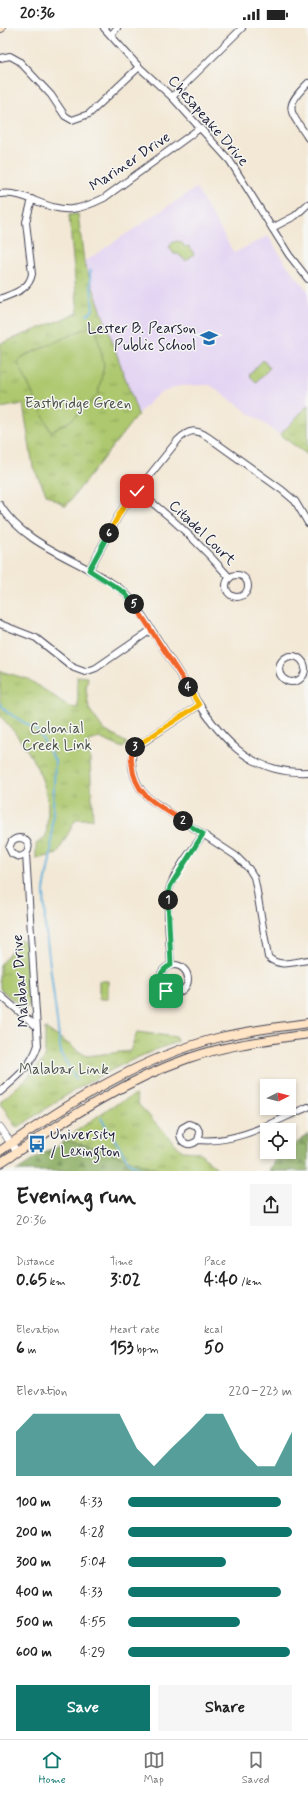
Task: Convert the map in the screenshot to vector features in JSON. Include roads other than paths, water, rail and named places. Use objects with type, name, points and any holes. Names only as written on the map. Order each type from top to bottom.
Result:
[{"type":"main road","points":[[0,1151],[92,1091],[152,1062],[220,1037],[308,1023]]},
{"type":"main road","points":[[0,1163],[118,1089],[174,1064],[224,1048],[308,1034]]},
{"type":"street","name":"Chesapeake Drive","points":[[104,28],[139,67],[172,97],[230,161],[301,272],[308,279]]},
{"type":"street","points":[[111,35],[117,28]]},
{"type":"street","points":[[172,97],[242,28]]},
{"type":"street","points":[[0,58],[10,56],[19,61],[51,95],[65,116],[72,120],[89,114],[139,67]]},
{"type":"street","points":[[308,83],[295,96],[291,106],[291,111],[308,138]]},
{"type":"street","name":"Mariner Drive","points":[[0,194],[14,194],[63,209],[72,209],[89,205],[104,198],[200,128]]},
{"type":"street","points":[[0,299],[25,288],[30,282],[32,274],[26,222],[32,199]]},
{"type":"street","points":[[272,228],[295,216],[308,204]]},
{"type":"street","points":[[89,570],[121,511],[178,440],[189,431],[195,431],[208,437],[282,490],[295,501],[308,523]]},
{"type":"street","name":"Citadel Court","points":[[137,491],[187,532],[230,578]]},
{"type":"street","points":[[0,505],[13,522],[30,536],[124,592],[151,630],[199,705],[226,740],[254,761],[281,770],[308,772]]},
{"type":"street","points":[[0,624],[36,638],[74,668],[86,672],[96,668],[151,630]]},
{"type":"street","points":[[290,656],[297,657],[304,664],[306,674],[297,682],[285,681],[280,675],[279,666],[286,658],[290,656]]},
{"type":"street","points":[[199,705],[133,749],[131,756],[137,786],[143,794],[239,859],[254,877],[268,957],[278,964],[308,960]]},
{"type":"street","points":[[171,965],[168,895],[170,887],[180,868],[203,834]]},
{"type":"street","name":"Malabar Drive","points":[[0,1092],[24,1070],[34,1058],[38,1045],[26,854]]},
{"type":"street","points":[[171,965],[181,966],[185,969],[189,976],[188,985],[185,989],[177,993],[166,991],[161,985],[161,973],[166,967],[171,965]]},
{"type":"street","points":[[0,995],[36,1026]]},
{"type":"street","points":[[198,1140],[213,1142],[243,1136],[308,1107]]},
{"type":"street","points":[[0,1127],[17,1152]]},
{"type":"waterway","points":[[87,315],[93,310],[91,270]]},
{"type":"waterway","points":[[0,703],[7,712],[38,731],[55,761],[51,854],[44,890],[45,925],[61,1054],[76,1079]]},
{"type":"waterway","points":[[101,1118],[129,1162],[143,1171]]},
{"type":"place","name":"Lester B. Pearson Public School","points":[[209,338]]},
{"type":"place","name":"University / Lexington","points":[[37,1144]]},
{"type":"park label","name":"Eastbridge Green","points":[[78,404]]},
{"type":"park label","name":"Colonial Creek Link","points":[[57,738]]},
{"type":"park label","name":"Malabar Link","points":[[64,1070]]}]
